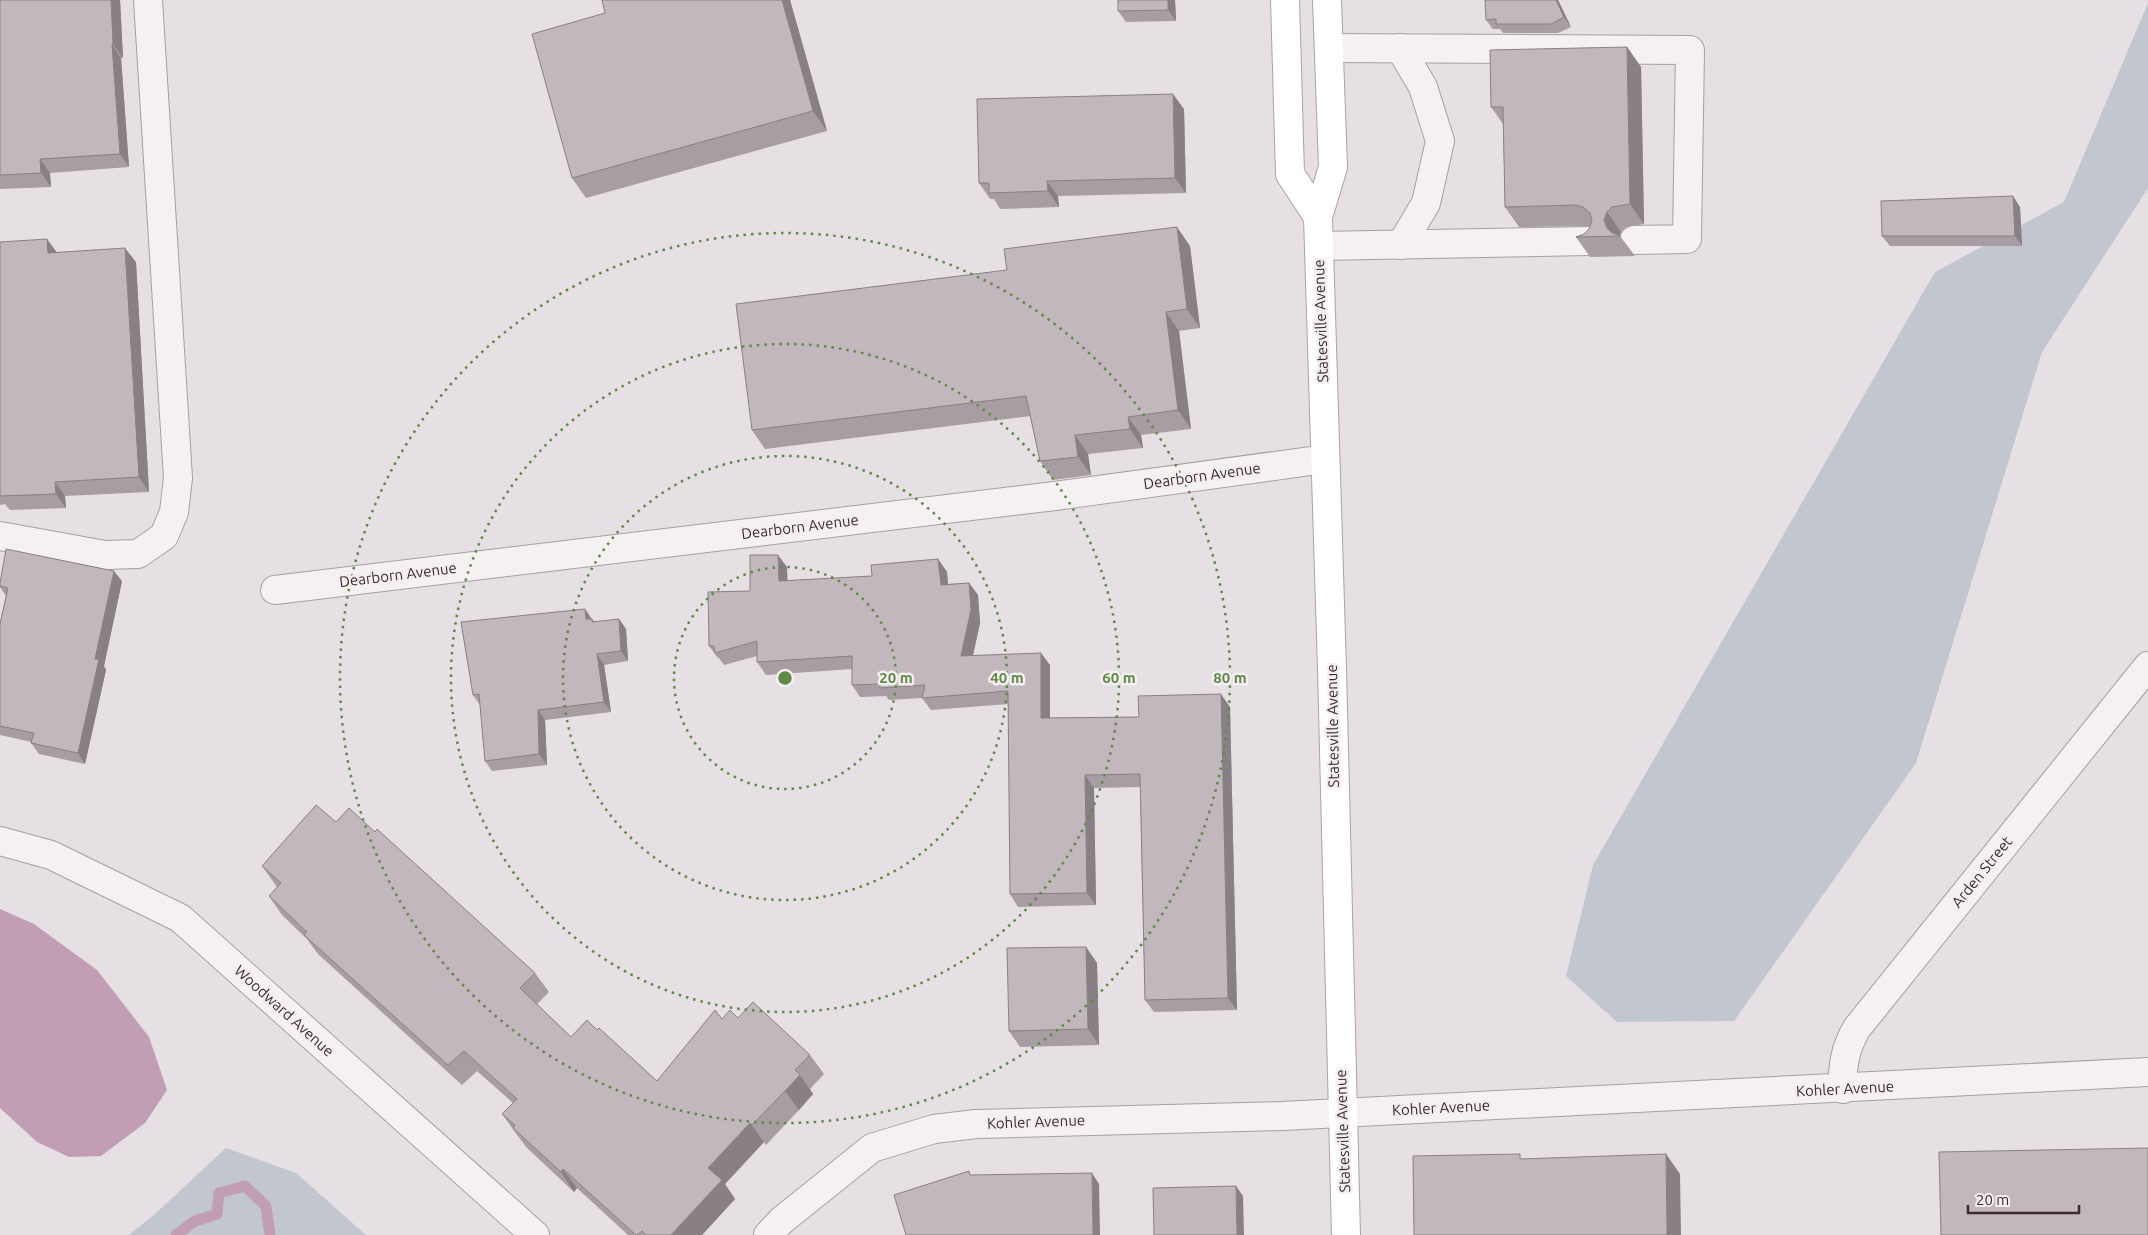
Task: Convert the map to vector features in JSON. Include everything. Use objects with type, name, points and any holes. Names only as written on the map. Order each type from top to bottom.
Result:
[{"type":"main road","points":[[1285,0],[1290,174],[1318,217]]},
{"type":"main road","name":"Statesville Avenue","points":[[1327,0],[1334,167],[1318,217],[1332,669],[1346,1235]]},
{"type":"street","points":[[0,536],[105,556],[138,554],[164,536],[174,512],[178,478],[148,0]]},
{"type":"street","points":[[1329,48],[1690,50],[1687,239],[1634,240]]},
{"type":"street","points":[[1400,48],[1422,87],[1440,142],[1426,203],[1401,245]]},
{"type":"street","points":[[1319,246],[1590,241]]},
{"type":"street","name":"Dearborn Avenue","points":[[275,590],[1055,496],[1325,459]]},
{"type":"street","name":"Arden Street","points":[[1843,1089],[1842,1066],[1850,1040],[1857,1028],[2148,666]]},
{"type":"street","name":"Woodward Avenue","points":[[0,841],[51,855],[180,918],[535,1235]]},
{"type":"street","name":"Kohler Avenue","points":[[768,1235],[781,1220],[872,1148],[934,1129],[1001,1122],[1282,1116],[1843,1089],[2148,1072]]},
{"type":"shaded area","points":[[2148,3],[2148,188],[2042,352],[1916,763],[1734,1021],[1617,1022],[1566,976],[1593,865],[1935,272],[2064,202]]},
{"type":"shaded area","points":[[0,909],[34,924],[97,970],[149,1037],[167,1090],[145,1123],[101,1156],[69,1157],[37,1142],[0,1108]]},
{"type":"shaded area","points":[[226,1148],[296,1173],[366,1235],[129,1235],[156,1213]]},
{"type":"building","points":[[0,0],[111,0],[112,44],[120,154],[40,159],[41,173],[0,175]]},
{"type":"building","points":[[602,0],[782,0],[813,111],[572,178],[532,34],[605,13]]},
{"type":"building","points":[[1118,0],[1168,0],[1168,10],[1118,11]]},
{"type":"building","points":[[1485,0],[1556,0],[1564,17],[1551,24],[1496,24],[1496,19],[1486,20]]},
{"type":"building","points":[[1627,47],[1630,204],[1612,207],[1607,212],[1604,220],[1607,228],[1612,233],[1621,236],[1576,237],[1584,234],[1589,229],[1592,221],[1590,213],[1583,207],[1576,205],[1505,207],[1503,107],[1491,107],[1490,50]]},
{"type":"building","points":[[1173,94],[1175,178],[1047,181],[1048,191],[989,193],[989,183],[979,183],[977,99]]},
{"type":"building","points":[[2013,196],[2015,236],[1882,236],[1881,201]]},
{"type":"building","points":[[1177,227],[1187,309],[1166,312],[1178,410],[1128,417],[1130,429],[1075,435],[1078,457],[1040,461],[1026,396],[752,430],[736,304],[1007,270],[1004,249]]},
{"type":"building","points":[[47,239],[48,253],[125,248],[139,477],[55,482],[56,494],[0,496],[0,242]]},
{"type":"building","points":[[6,549],[114,571],[95,659],[99,659],[78,753],[31,743],[34,733],[0,726],[0,624],[8,588],[0,586],[0,583]]},
{"type":"building","points":[[750,555],[778,555],[779,581],[872,576],[871,565],[938,559],[941,585],[969,583],[971,610],[961,656],[1041,653],[1041,718],[1139,717],[1138,696],[1221,694],[1228,998],[1145,1000],[1140,774],[1085,775],[1087,893],[1010,894],[1008,691],[922,698],[925,685],[880,688],[880,684],[852,685],[852,656],[757,662],[757,641],[715,653],[714,646],[709,646],[708,592],[750,591]]},
{"type":"building","points":[[585,609],[586,619],[592,619],[592,622],[619,619],[621,651],[597,654],[604,702],[538,710],[539,754],[485,761],[479,694],[473,695],[461,622]]},
{"type":"building","points":[[316,805],[336,822],[349,808],[375,832],[377,829],[535,973],[520,988],[571,1037],[587,1020],[597,1030],[599,1028],[657,1081],[715,1010],[722,1019],[730,1010],[738,1018],[753,1002],[810,1055],[795,1070],[800,1075],[752,1125],[750,1123],[708,1168],[722,1180],[671,1235],[646,1235],[642,1231],[636,1235],[563,1169],[561,1172],[513,1128],[515,1125],[502,1114],[517,1099],[464,1051],[448,1065],[304,935],[307,932],[269,896],[281,883],[262,866]]},
{"type":"building","points":[[1086,947],[1088,1029],[1009,1031],[1007,948]]},
{"type":"building","points":[[2148,1148],[2148,1235],[1941,1235],[1939,1152]]},
{"type":"building","points":[[1520,1154],[1520,1159],[1666,1154],[1667,1235],[1414,1235],[1413,1156]]},
{"type":"building","points":[[969,1171],[970,1175],[1092,1173],[1093,1235],[906,1235],[894,1195]]},
{"type":"building","points":[[1236,1186],[1237,1235],[1154,1235],[1153,1188]]},
{"type":"waterway","points":[[176,1235],[195,1221],[217,1214],[219,1193],[245,1186],[266,1206],[270,1235]]}]
